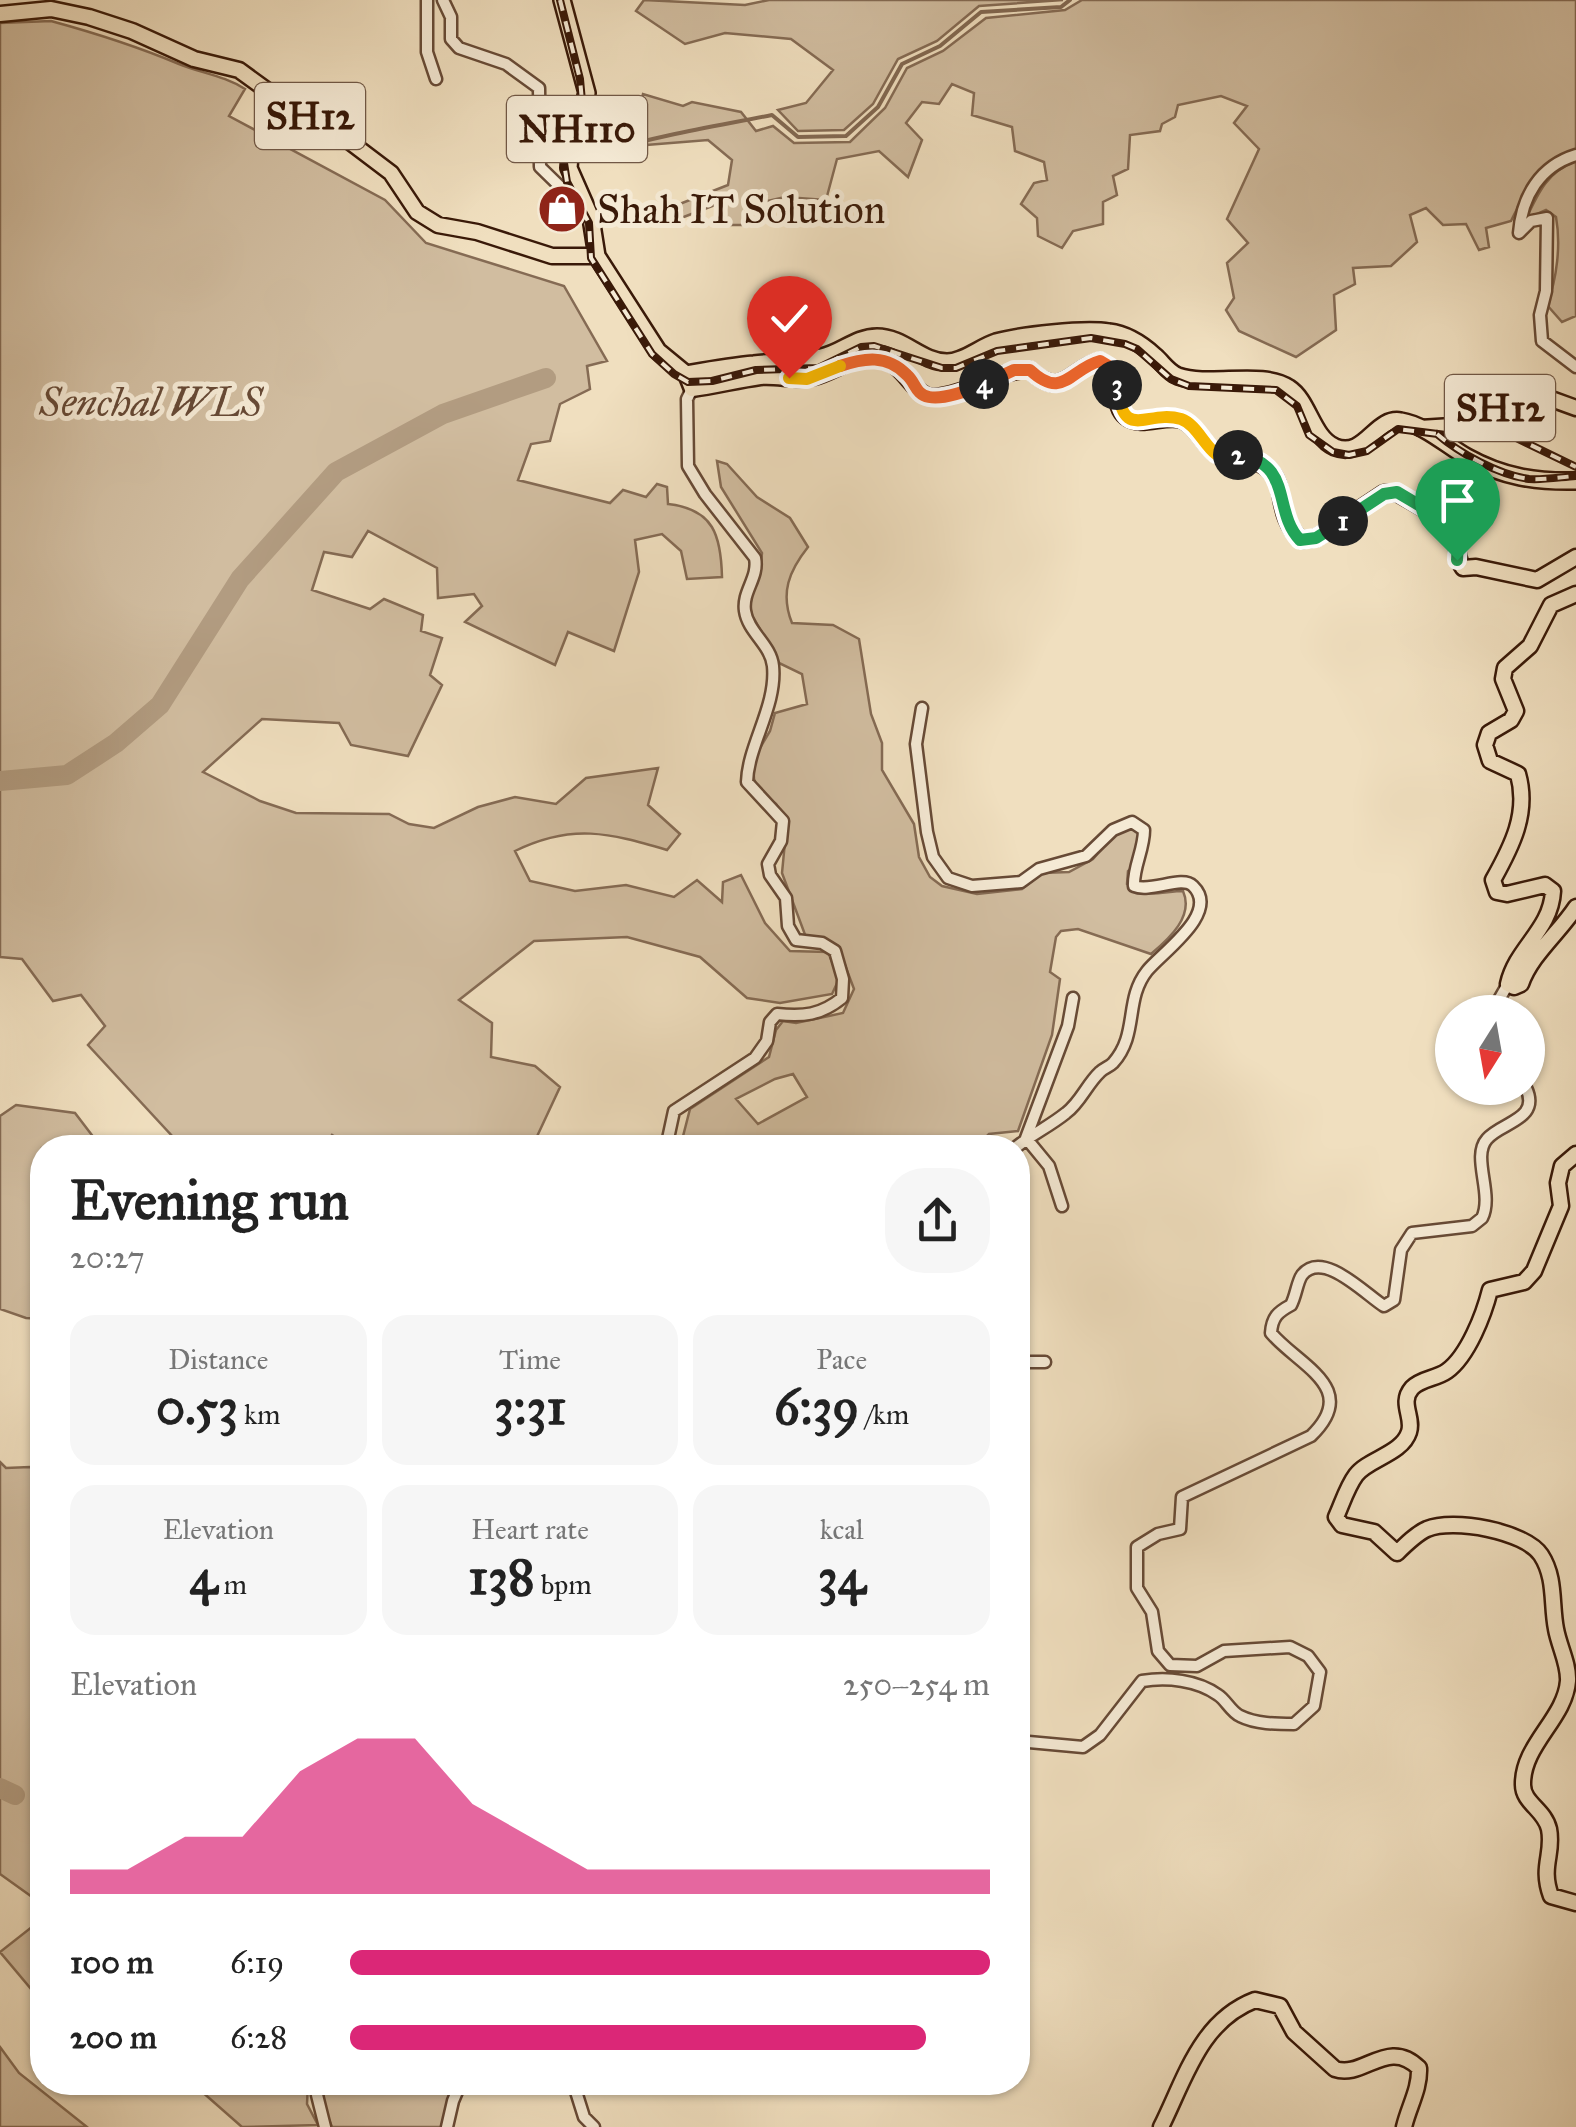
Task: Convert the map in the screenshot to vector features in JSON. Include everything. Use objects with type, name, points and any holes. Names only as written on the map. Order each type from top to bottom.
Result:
[{"type":"highway","name":"NH110","points":[[562,0],[587,93],[571,143],[569,168],[591,218],[597,256],[658,352],[689,381]]},
{"type":"highway","points":[[689,381],[824,357],[856,340],[873,337],[906,344],[931,360],[952,362],[997,342],[1086,330],[1111,332],[1152,353],[1173,374],[1199,381],[1285,385],[1294,392],[1326,441],[1337,448],[1361,446],[1387,423],[1398,420],[1502,473],[1532,482],[1576,481]]},
{"type":"main road","name":"SH12","points":[[0,14],[52,9],[90,17],[194,59],[239,70],[294,110],[322,120],[391,173],[417,212],[438,224],[552,256],[597,256]]},
{"type":"main road","points":[[689,381],[807,379],[862,359],[880,358],[907,374],[925,396],[938,397],[979,387],[1014,370],[1030,370],[1042,382],[1053,384],[1076,376],[1087,364],[1100,361],[1110,367],[1120,408],[1127,418],[1137,422],[1180,419],[1191,425],[1216,454],[1245,456],[1270,469],[1280,484],[1291,531],[1300,540],[1316,538],[1384,494],[1397,492],[1454,526],[1457,560],[1463,568],[1476,567],[1537,580],[1576,556]]},
{"type":"main road","name":"SH12","points":[[1420,428],[1468,424],[1532,392],[1576,408]]},
{"type":"main road","points":[[1576,594],[1551,605],[1530,646],[1504,668],[1503,679],[1516,711],[1511,720],[1488,732],[1485,746],[1490,761],[1518,774],[1524,795],[1518,832],[1492,880],[1497,892],[1507,894],[1545,885],[1552,891],[1552,909],[1511,972],[1508,984],[1520,984],[1526,968],[1558,934],[1576,907]]},
{"type":"main road","points":[[1576,1154],[1562,1166],[1558,1183],[1561,1206],[1534,1270],[1524,1282],[1490,1290],[1482,1321],[1448,1371],[1422,1380],[1410,1390],[1405,1404],[1411,1429],[1408,1436],[1384,1457],[1358,1472],[1336,1518],[1342,1525],[1374,1532],[1397,1552],[1430,1527],[1448,1526],[1513,1534],[1530,1542],[1539,1552],[1551,1578],[1554,1621],[1568,1680],[1564,1696],[1526,1761],[1522,1786],[1549,1829],[1544,1864],[1552,1896],[1576,1903]]},
{"type":"main road","points":[[1162,2127],[1194,2055],[1222,2018],[1255,2000],[1280,2006],[1294,2032],[1334,2069],[1343,2072],[1384,2057],[1411,2060],[1419,2068],[1420,2086],[1410,2102],[1404,2127]]},
{"type":"street","points":[[427,0],[426,52],[436,79]]},
{"type":"street","points":[[443,0],[451,17],[451,39],[459,48],[506,64],[538,88],[540,166],[591,218]]},
{"type":"street","points":[[1576,155],[1543,171],[1520,215],[1519,233],[1531,222],[1547,218],[1546,291],[1540,315],[1542,341],[1576,367]]},
{"type":"street","points":[[669,1135],[674,1111],[755,1058],[767,1041],[770,1022],[777,1014],[811,1015],[830,1008],[842,998],[843,979],[835,951],[822,944],[796,940],[788,926],[786,898],[770,875],[768,864],[781,841],[783,821],[747,782],[748,767],[766,716],[774,672],[772,655],[745,612],[746,598],[758,571],[755,558],[688,466],[689,381]]},
{"type":"street","points":[[922,708],[916,744],[927,832],[933,857],[948,878],[972,886],[1022,882],[1039,869],[1086,856],[1114,830],[1132,822],[1144,830],[1134,886],[1144,890],[1186,882],[1194,886],[1201,900],[1199,912],[1185,932],[1136,988],[1131,1034],[1113,1063],[1100,1072],[1069,1112],[1030,1136]]},
{"type":"street","points":[[1502,995],[1508,984]]},
{"type":"street","points":[[1027,1135],[1068,1026],[1072,998]]},
{"type":"street","points":[[1030,1742],[1083,1747],[1100,1735],[1142,1681],[1163,1678],[1204,1687],[1221,1696],[1237,1715],[1266,1724],[1294,1724],[1314,1706],[1320,1672],[1308,1656],[1290,1647],[1224,1650],[1197,1666],[1170,1665],[1158,1651],[1152,1612],[1136,1588],[1137,1547],[1158,1534],[1180,1529],[1182,1497],[1312,1436],[1324,1424],[1330,1411],[1329,1394],[1320,1375],[1271,1333],[1278,1312],[1291,1305],[1300,1277],[1312,1268],[1329,1268],[1384,1306],[1394,1300],[1402,1250],[1412,1233],[1472,1226],[1482,1218],[1488,1198],[1481,1160],[1483,1145],[1488,1137],[1522,1116],[1528,1105]]},
{"type":"street","points":[[1030,1143],[1049,1166],[1062,1206]]},
{"type":"street","points":[[1030,1362],[1045,1362]]},
{"type":"street","points":[[318,2095],[325,2127]]},
{"type":"street","points":[[447,2127],[455,2095]]},
{"type":"street","points":[[577,2095],[584,2117],[594,2127]]},
{"type":"green space","points":[[644,0],[745,5],[769,0],[1063,0],[979,6],[937,41],[898,59],[873,104],[844,130],[798,131],[778,110],[806,103],[833,70],[791,39],[725,33],[685,44],[636,11]]},
{"type":"green space","points":[[1082,0],[1576,0],[1576,150],[1543,169],[1511,221],[1486,228],[1489,247],[1479,250],[1466,224],[1443,225],[1426,208],[1410,215],[1417,242],[1391,266],[1353,268],[1355,284],[1334,295],[1336,330],[1296,357],[1239,331],[1226,310],[1234,298],[1227,263],[1248,243],[1227,219],[1259,149],[1234,123],[1247,106],[1221,96],[1178,105],[1175,117],[1162,124],[1160,131],[1130,135],[1128,169],[1113,176],[1117,195],[1103,202],[1103,224],[1073,231],[1062,248],[1038,236],[1037,218],[1021,204],[1034,183],[1047,180],[1044,162],[1015,151],[1012,127],[972,115],[974,93],[952,84],[939,104],[922,102],[906,123],[922,140],[908,177],[879,151],[837,159],[826,200],[785,197],[754,204],[750,225],[730,225],[720,203],[681,218],[677,205],[728,185],[732,160],[708,140],[646,145],[612,155],[620,134],[634,127],[643,94],[683,106],[692,102],[741,112],[756,131],[773,126],[794,143],[850,142],[885,108],[907,68],[943,51],[986,18],[1065,10]]},
{"type":"green space","name":"Senchal WLS","points":[[51,21],[237,85],[245,89],[229,116],[385,200],[426,243],[564,286],[607,361],[587,366],[590,389],[560,404],[550,441],[531,444],[518,480],[610,503],[623,490],[646,497],[657,484],[667,487],[668,504],[705,518],[717,537],[722,577],[687,579],[681,551],[662,534],[635,540],[639,572],[614,651],[568,632],[555,665],[465,622],[482,606],[474,594],[438,598],[437,568],[368,531],[352,557],[324,552],[312,590],[370,609],[384,599],[423,615],[421,631],[442,638],[430,675],[442,685],[408,756],[351,745],[339,723],[262,719],[203,772],[260,801],[296,813],[389,814],[409,824],[434,828],[478,807],[515,797],[556,804],[586,778],[658,768],[648,805],[680,834],[667,850],[608,835],[555,837],[515,851],[530,881],[575,891],[626,885],[674,897],[697,880],[722,902],[723,882],[741,875],[765,923],[790,951],[828,952],[839,979],[832,994],[780,1003],[747,998],[700,957],[627,937],[534,941],[459,1000],[492,1023],[491,1057],[535,1066],[560,1087],[538,1135],[171,1135],[88,1045],[105,1026],[81,995],[53,1001],[22,959],[0,957],[0,786],[68,780],[119,746],[165,707],[245,581],[340,478],[448,419],[547,382],[553,375],[545,373],[441,411],[333,470],[236,577],[157,704],[65,772],[0,778],[0,23]]},
{"type":"green space","points":[[1576,161],[1576,316],[1562,322],[1547,305],[1557,261],[1556,217],[1546,210],[1526,219],[1551,177]]},
{"type":"green space","points":[[717,461],[727,464],[757,497],[790,518],[808,547],[788,583],[792,623],[833,625],[859,639],[871,714],[882,743],[882,770],[914,824],[919,857],[930,877],[942,886],[977,894],[1022,889],[1042,873],[1069,872],[1093,859],[1115,833],[1131,826],[1140,834],[1136,864],[1128,871],[1127,884],[1146,893],[1183,891],[1183,918],[1151,954],[1078,929],[1061,931],[1056,937],[1050,972],[1060,979],[1052,1035],[1018,1131],[988,1135],[683,1135],[690,1109],[769,1057],[776,1030],[783,1021],[796,1023],[843,1013],[854,989],[839,949],[807,940],[782,873],[787,821],[776,804],[759,792],[754,779],[753,760],[770,731],[775,713],[807,704],[802,674],[779,663],[752,615],[749,601],[760,572],[762,553],[721,487]],"holes":[[[793,1074],[807,1097],[758,1124],[736,1099]]]},
{"type":"green space","points":[[16,1105],[75,1113],[92,1135],[30,1135],[30,1318],[0,1309],[0,1116]]},
{"type":"green space","points":[[0,1462],[6,1468],[30,1467],[30,1895],[0,1874]]},
{"type":"green space","points":[[30,1928],[30,1988],[0,1952]]},
{"type":"green space","points":[[0,2047],[30,2082],[30,2095],[47,2095],[87,2127],[0,2127]]},
{"type":"green space","points":[[206,2095],[307,2095],[307,2104],[318,2125],[242,2127]]},
{"type":"green space","points":[[323,2095],[455,2095],[443,2127],[332,2127],[323,2105]]},
{"type":"waterway","points":[[607,151],[772,115],[798,137],[846,136],[878,107],[902,64],[940,46],[981,12],[1061,7],[1070,0]]},
{"type":"waterway","points":[[0,781],[67,775],[116,743],[160,705],[240,579],[336,472],[443,414],[546,378]]},
{"type":"waterway","points":[[0,1788],[15,1795]]},
{"type":"railway","points":[[560,0],[582,101],[564,163],[567,182],[589,223],[591,258],[652,354],[688,382],[712,381],[756,370],[818,368],[861,347],[874,346],[942,368],[956,368],[997,351],[1091,338],[1137,349],[1171,379],[1189,386],[1276,390],[1297,406],[1309,435],[1333,452],[1349,455],[1367,451],[1398,429],[1446,435],[1482,428],[1508,434],[1576,467]]},
{"type":"railway","points":[[1437,434],[1480,462],[1517,477],[1576,476]]},
{"type":"place","name":"Shah IT Solution","points":[[562,209]]},
{"type":"route","points":[[789,378],[807,379],[862,359],[880,358],[907,374],[925,396],[938,397],[979,387],[1014,370],[1030,370],[1042,382],[1053,384],[1076,376],[1087,364],[1100,361],[1110,367],[1120,408],[1127,418],[1137,422],[1180,419],[1191,425],[1216,454],[1245,456],[1270,469],[1280,484],[1291,531],[1300,540],[1316,538],[1384,494],[1397,492],[1454,526],[1457,560]]}]
